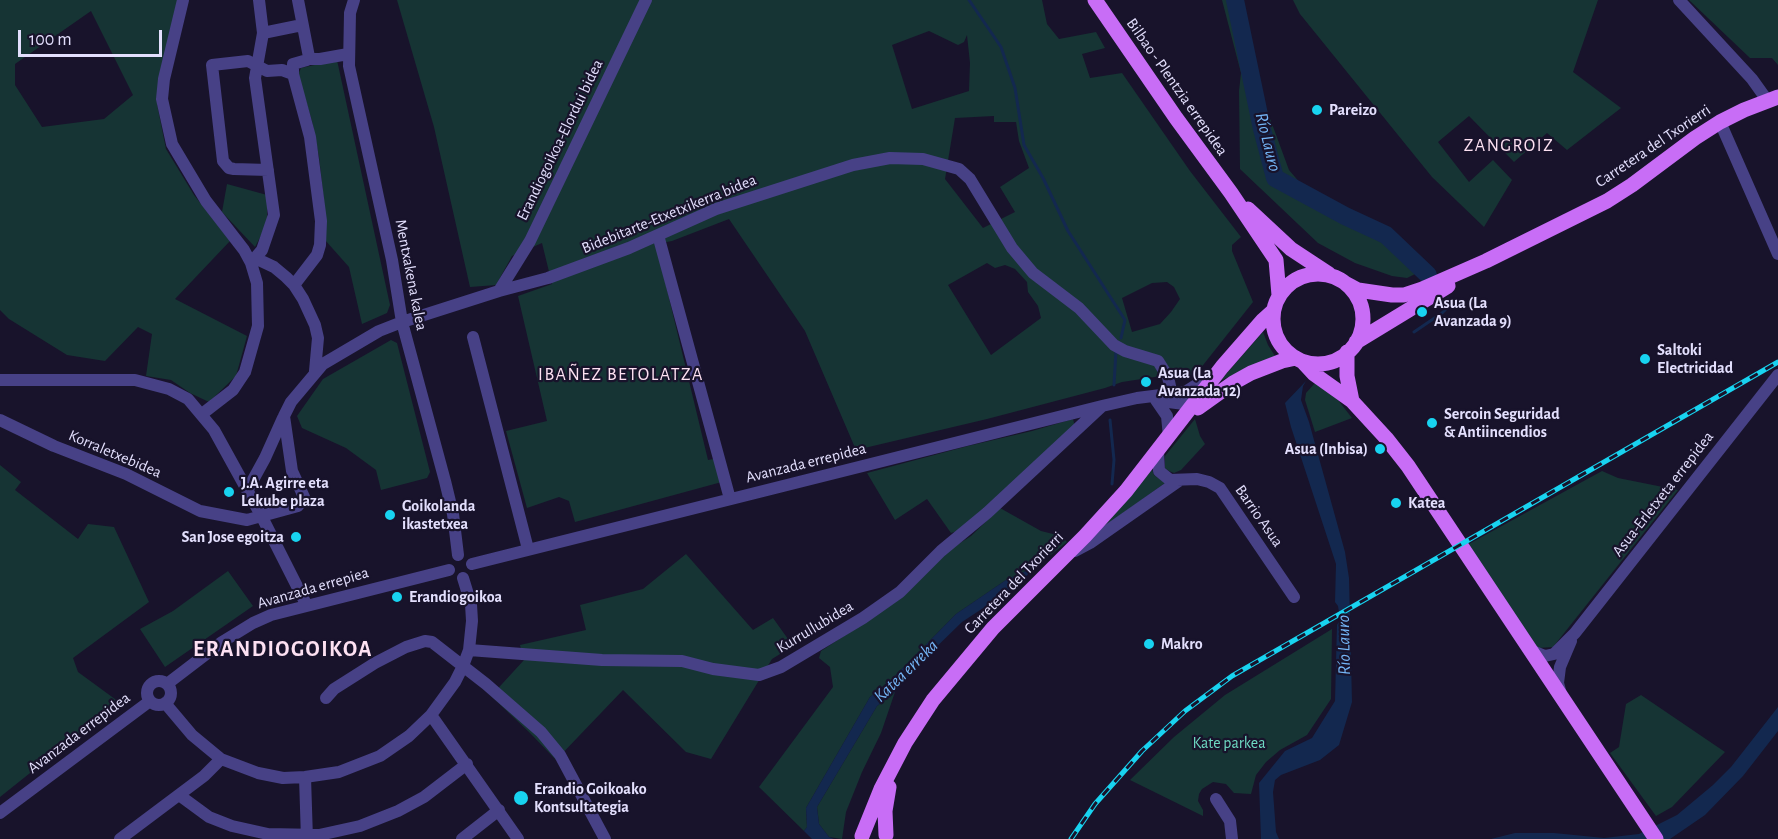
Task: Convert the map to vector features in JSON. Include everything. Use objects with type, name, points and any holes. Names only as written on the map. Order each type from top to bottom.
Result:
[{"type":"main road","name":"Bilbao - Plentzia errepidea","points":[[1095,0],[1231,193]]},
{"type":"main road","name":"Carretera del Txorierri","points":[[1485,261],[1607,201],[1720,122],[1772,98]]},
{"type":"main road","points":[[1231,193],[1291,249],[1358,290],[1404,295],[1485,261]]},
{"type":"main road","points":[[1231,193],[1275,260],[1280,295]]},
{"type":"main road","points":[[1174,431],[1210,398],[1251,373],[1282,361],[1299,360],[1314,364],[1337,359],[1352,347],[1474,272],[1485,261]]},
{"type":"main road","points":[[1352,401],[1347,376],[1352,347],[1361,330],[1361,311],[1354,293],[1339,280],[1320,274],[1297,279],[1280,295],[1273,311],[1273,325],[1277,338],[1285,350],[1352,401],[1408,465],[1656,839]]},
{"type":"main road","points":[[1174,431],[1222,367],[1273,311]]},
{"type":"main road","name":"Carretera del Txorierri","points":[[861,838],[881,789],[916,725],[960,667],[1021,599],[1126,491],[1174,431]]},
{"type":"main road","name":"Carretera del Txorierri","points":[[888,837],[887,796],[896,761]]},
{"type":"main road","points":[[861,838],[871,831],[888,837]]},
{"type":"street","points":[[183,0],[164,79],[162,99],[172,144],[206,201],[244,250],[254,261],[274,267],[294,285],[315,325],[318,338],[315,371],[291,402],[248,489]]},
{"type":"street","points":[[202,414],[233,390],[245,372],[258,326],[254,261],[270,231],[274,215],[255,78],[263,33],[259,0]]},
{"type":"street","points":[[298,0],[308,59]]},
{"type":"street","points":[[355,0],[365,0]]},
{"type":"street","name":"Mentxakena kalea","points":[[355,0],[350,13],[349,66],[392,260],[402,322],[446,481],[458,555]]},
{"type":"street","name":"Erandiogoikoa-Elordui bidea","points":[[499,291],[530,241],[646,0]]},
{"type":"street","points":[[1679,0],[1772,98]]},
{"type":"street","points":[[263,33],[302,25]]},
{"type":"street","points":[[294,285],[317,255],[320,245],[321,221],[310,138],[292,74],[292,64],[308,59],[348,54]]},
{"type":"street","points":[[268,170],[228,168],[223,161],[212,65],[248,61],[267,70],[282,70],[292,74]]},
{"type":"street","points":[[1720,122],[1778,255]]},
{"type":"street","name":"Bidebitarte-Etxetxikerra bidea","points":[[315,371],[379,331],[402,322],[548,278],[629,248],[716,209],[853,165],[890,158],[923,159],[958,169],[970,179],[1012,248],[1033,273],[1079,308],[1114,345],[1125,351],[1158,361],[1168,376],[1172,395]]},
{"type":"street","points":[[658,235],[730,499]]},
{"type":"street","points":[[473,337],[528,549]]},
{"type":"street","points":[[1152,399],[1185,392],[1222,367]]},
{"type":"street","name":"Asua-Erletxeta errepidea","points":[[1575,633],[1778,375]]},
{"type":"street","points":[[0,380],[135,380],[169,389],[188,399],[214,430],[248,489],[306,604]]},
{"type":"street","points":[[1152,399],[1184,404],[1210,398]]},
{"type":"street","points":[[1152,399],[1167,416],[1174,431]]},
{"type":"street","name":"Avanzada errepidea","points":[[472,564],[1102,406],[1152,399]]},
{"type":"street","name":"Kurrullubidea","points":[[469,650],[602,660],[682,661],[713,669],[759,675],[782,668],[863,618],[900,592],[941,551],[987,513],[1102,406]]},
{"type":"street","name":"Korraletxebidea","points":[[0,420],[54,446],[126,474],[200,511],[248,520],[298,506],[304,497],[292,471],[284,416]]},
{"type":"street","points":[[1158,450],[1159,471],[1170,480],[1180,480]]},
{"type":"street","name":"Barrio Asua","points":[[1180,480],[1197,479],[1220,488],[1294,597]]},
{"type":"street","points":[[1063,557],[1090,543],[1180,480]]},
{"type":"street","points":[[458,555],[468,557],[472,564],[471,571],[463,578],[453,576],[449,570],[451,558],[458,555]]},
{"type":"street","name":"Avanzada errepiea","points":[[167,684],[222,642],[252,623],[306,604],[449,570]]},
{"type":"street","points":[[165,703],[192,735],[221,759],[258,773],[283,778],[305,777],[339,772],[380,756],[409,736],[431,715],[455,682],[463,666],[469,650],[472,621],[471,604],[463,578]]},
{"type":"street","points":[[1529,649],[1545,656],[1554,654],[1575,633]]},
{"type":"street","points":[[1563,700],[1558,683],[1560,667],[1575,633]]},
{"type":"street","points":[[326,698],[334,688],[375,663],[406,647],[425,641],[432,642],[541,732],[560,755],[605,839]]},
{"type":"street","points":[[158,681],[167,684],[171,694],[165,703],[159,705],[150,701],[147,690],[151,683],[158,681]]},
{"type":"street","name":"Avanzada errepidea","points":[[0,813],[150,701]]},
{"type":"street","points":[[431,715],[518,839]]},
{"type":"street","points":[[130,836],[221,759]]},
{"type":"street","points":[[179,795],[209,818],[232,826],[268,834],[307,837],[360,826],[398,811],[424,797],[467,764]]},
{"type":"street","points":[[305,777],[307,837]]},
{"type":"street","points":[[1216,799],[1230,821],[1232,839]]},
{"type":"street","points":[[462,839],[499,810]]},
{"type":"green space","points":[[0,0],[178,0],[163,64],[157,104],[166,149],[194,195],[230,241],[175,299],[247,336],[236,376],[209,402],[171,380],[146,376],[152,334],[138,327],[105,361],[67,355],[9,319],[0,310]],"holes":[[[91,11],[133,95],[104,119],[42,127],[15,85],[15,64]]]},
{"type":"green space","points":[[397,0],[1042,0],[1047,24],[1059,39],[1096,32],[1105,48],[1082,54],[1090,78],[1122,73],[1190,171],[1241,237],[1232,245],[1232,251],[1253,302],[1196,374],[1182,379],[1161,376],[1122,382],[987,419],[856,450],[805,331],[729,219],[672,241],[656,244],[708,460],[724,457],[729,480],[575,522],[569,501],[559,497],[527,508],[506,431],[547,421],[518,296],[552,284],[542,243],[512,256],[496,285],[470,287],[434,127]],"holes":[[[929,31],[958,45],[964,42],[967,35],[970,63],[969,91],[912,109],[892,45]],[[994,116],[994,122],[1016,122],[1019,141],[1029,168],[1000,187],[1015,212],[983,228],[945,179],[955,118]],[[987,263],[995,268],[1005,265],[1015,269],[1027,282],[1028,292],[1038,306],[1041,318],[991,355],[948,285]],[[1167,282],[1174,287],[1180,299],[1160,324],[1132,332],[1122,298],[1152,283]]]},
{"type":"green space","points":[[1222,0],[1239,0],[1261,94],[1289,170],[1301,184],[1394,233],[1431,269],[1423,270],[1407,278],[1392,276],[1355,263],[1318,243],[1240,169],[1239,91],[1241,73]]},
{"type":"green space","points":[[1293,0],[1598,0],[1573,72],[1621,108],[1567,150],[1547,133],[1514,162],[1469,116],[1438,142],[1469,182],[1493,160],[1512,180],[1484,227],[1432,177],[1300,14]]},
{"type":"green space","points":[[1689,0],[1778,0],[1778,65],[1772,58],[1750,58]]},
{"type":"green space","points":[[337,60],[390,305],[387,313],[362,324],[349,267],[325,240],[324,201],[319,157],[312,121],[298,75],[301,68]]},
{"type":"green space","points":[[227,184],[267,195],[267,224],[255,247],[222,212]]},
{"type":"green space","points":[[1263,332],[1275,356],[1220,381]]},
{"type":"green space","points":[[391,340],[397,343],[430,472],[427,478],[381,490],[376,470],[346,448],[302,428],[297,416],[323,379]]},
{"type":"green space","points":[[1315,383],[1338,400],[1352,418],[1315,432],[1305,400],[1306,393]]},
{"type":"green space","points":[[1073,419],[1075,427],[961,530],[951,533],[927,499],[895,520],[867,473],[1032,431]]},
{"type":"green space","points":[[1195,419],[1205,444],[1181,470],[1174,473],[1169,471],[1165,468],[1165,456]]},
{"type":"green space","points":[[0,465],[21,482],[15,490],[78,539],[88,524],[114,527],[149,602],[73,658],[78,672],[119,702],[0,797]]},
{"type":"green space","points":[[1151,466],[1154,475],[1165,483],[1101,529]]},
{"type":"green space","points":[[1602,471],[1618,478],[1678,490],[1553,647],[1538,648],[1467,545]]},
{"type":"green space","points":[[1000,508],[1041,531],[1061,536],[1067,542],[1037,566],[1006,580],[956,614],[891,680],[870,697],[806,808],[807,827],[804,831],[759,787],[833,687],[830,667],[819,658],[821,651],[882,611],[943,554],[971,536]]},
{"type":"green space","points":[[686,554],[753,630],[773,618],[793,646],[772,659],[711,759],[686,752],[623,690],[556,760],[491,696],[524,660],[520,645],[586,630],[580,605],[643,589]]},
{"type":"green space","points":[[228,571],[253,606],[165,667],[140,629],[173,611]]},
{"type":"green space","name":"Kate parkea","points":[[1332,629],[1331,699],[1307,735],[1280,750],[1266,762],[1256,775],[1251,794],[1234,793],[1226,784],[1213,782],[1202,789],[1199,794],[1198,801],[1203,810],[1203,816],[1130,780],[1174,737],[1225,695]]},
{"type":"green space","points":[[895,692],[881,733],[846,812],[842,839],[829,837],[819,824],[817,807],[877,706]]},
{"type":"green space","points":[[1641,695],[1725,752],[1672,807],[1656,816],[1610,753],[1619,747],[1626,704]]},
{"type":"water","points":[[1306,381],[1301,400],[1345,552],[1349,578],[1352,702],[1339,745],[1320,760],[1281,775],[1275,780],[1273,792],[1276,832],[1279,839],[1261,839],[1259,783],[1285,751],[1312,738],[1335,701],[1337,625],[1340,619],[1335,602],[1336,564],[1285,403]]},
{"type":"water","name":"Katea erreka","points":[[1037,566],[1012,589],[962,622],[921,662],[895,692],[877,706],[817,807],[819,824],[829,837],[834,839],[812,839],[804,831],[807,827],[806,808],[870,697],[891,680],[956,614],[1006,580]]},
{"type":"water","points":[[1778,707],[1778,731],[1743,776],[1705,815],[1670,839],[1491,839],[1515,833],[1554,833],[1604,838],[1639,834],[1677,815],[1713,785],[1731,767]]},
{"type":"waterway","points":[[969,0],[1001,47],[1015,88],[1024,145],[1043,178],[1068,231],[1125,320],[1121,338]]},
{"type":"waterway","name":"Río Lauro","points":[[1235,0],[1262,129],[1275,178],[1345,216],[1386,235],[1428,275]]},
{"type":"waterway","name":"Río Lauro","points":[[1414,332],[1442,313],[1447,308],[1448,299]]},
{"type":"waterway","points":[[1114,385],[1116,350]]},
{"type":"waterway","points":[[1110,420],[1114,460],[1112,484]]},
{"type":"railway","points":[[1071,839],[1095,804],[1142,751],[1185,711],[1232,676],[1778,362]]},
{"type":"place","name":"Pareizo","points":[[1317,110]]},
{"type":"place","name":"Asua (La Avanzada 9)","points":[[1422,312]]},
{"type":"place","name":"Saltoki Electricidad","points":[[1645,359]]},
{"type":"place","name":"Asua (La Avanzada 12)","points":[[1146,382]]},
{"type":"place","name":"Sercoin Seguridad & Antiincendios","points":[[1432,423]]},
{"type":"place","name":"Asua (Inbisa)","points":[[1380,449]]},
{"type":"place","name":"J.A. Agirre eta Lekube plaza","points":[[229,492]]},
{"type":"place","name":"Katea","points":[[1396,503]]},
{"type":"place","name":"Goikolanda ikastetxea","points":[[390,515]]},
{"type":"place","name":"San Jose egoitza","points":[[296,537]]},
{"type":"place","name":"Erandiogoikoa","points":[[397,597]]},
{"type":"place","name":"Makro","points":[[1149,644]]},
{"type":"place","name":"Erandio Goikoako Kontsultategia","points":[[521,798]]},
{"type":"district","name":"ZANGROIZ","points":[[1509,146]]},
{"type":"district","name":"IBAÑEZ BETOLATZA","points":[[621,375]]},
{"type":"district","name":"ERANDIOGOIKOA","points":[[283,649]]}]
